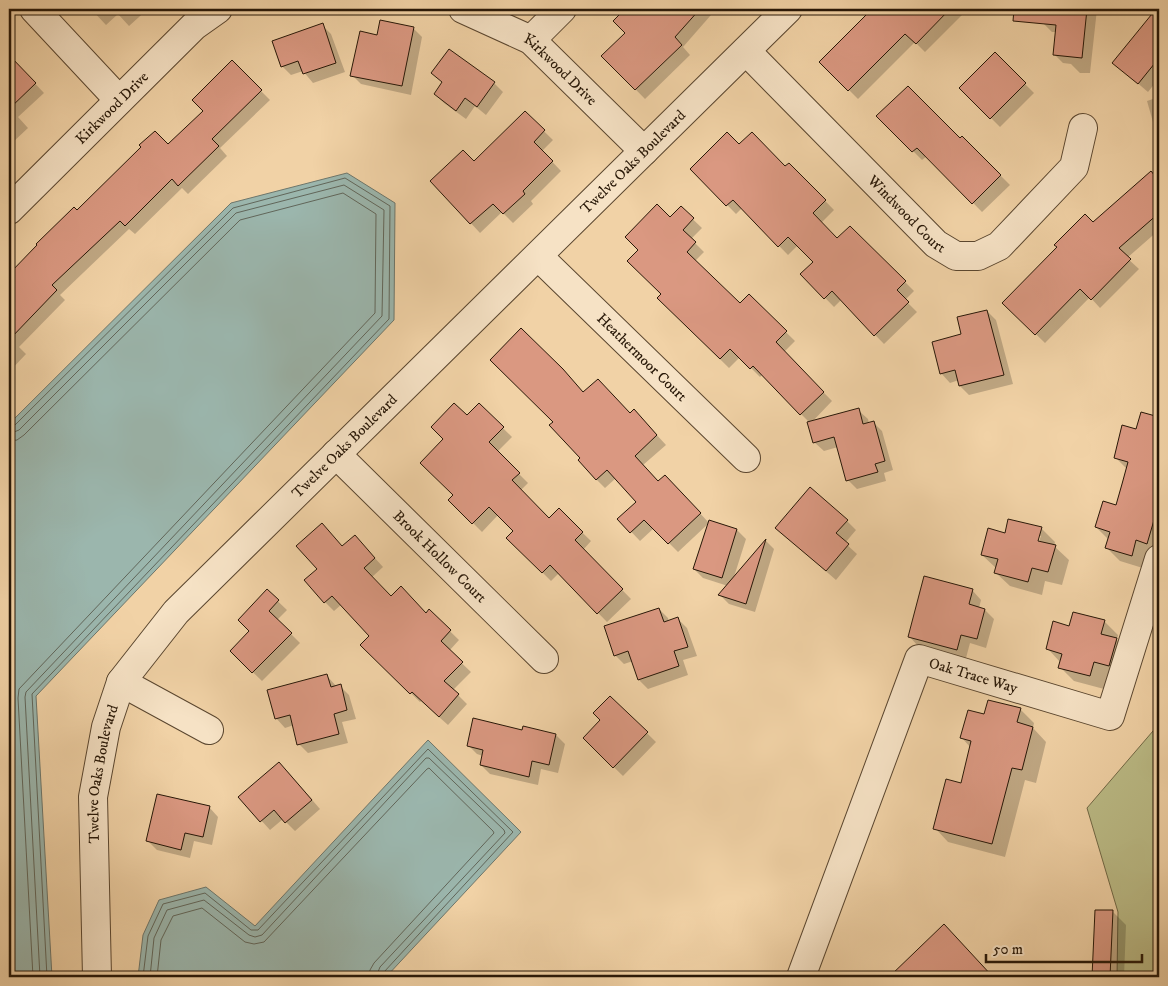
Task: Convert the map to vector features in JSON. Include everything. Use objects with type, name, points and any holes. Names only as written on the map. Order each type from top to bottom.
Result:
[{"type":"street","points":[[34,9],[119,100]]},
{"type":"street","name":"Kirkwood Drive","points":[[9,210],[194,26],[218,9]]},
{"type":"street","name":"Kirkwood Drive","points":[[463,9],[531,40],[644,151]]},
{"type":"street","points":[[531,40],[562,9]]},
{"type":"street","name":"Twelve Oaks Boulevard","points":[[97,977],[93,797],[106,727],[121,682],[176,612],[788,9]]},
{"type":"street","name":"Windwood Court","points":[[746,51],[936,244],[956,256],[978,256],[999,246],[1074,167],[1083,128]]},
{"type":"street","name":"Heathermoor Court","points":[[538,256],[746,458]]},
{"type":"street","name":"Brook Hollow Court","points":[[336,454],[544,659]]},
{"type":"street","name":"Oak Trace Way","points":[[801,977],[919,659],[1110,716],[1159,559]]},
{"type":"street","points":[[121,682],[209,730]]},
{"type":"green space","points":[[1159,724],[1159,977],[1117,977],[1118,912],[1087,808]]},
{"type":"water","points":[[347,173],[395,203],[394,320],[36,696],[52,977],[9,977],[9,424],[231,203]]},
{"type":"water","points":[[428,740],[521,832],[386,977],[138,977],[143,935],[159,900],[206,887],[255,926]]},
{"type":"building","points":[[625,9],[700,9],[675,37],[682,45],[635,90],[601,56],[625,33],[613,21]]},
{"type":"building","points":[[872,9],[950,9],[916,44],[905,34],[848,91],[819,62]]},
{"type":"building","points":[[1014,9],[1087,9],[1082,58],[1053,55],[1056,25],[1013,21]]},
{"type":"building","points":[[1156,9],[1159,9],[1159,58],[1138,84],[1112,63]]},
{"type":"building","points":[[380,20],[414,27],[402,86],[350,76],[360,31],[377,35]]},
{"type":"building","points":[[323,23],[336,63],[303,74],[298,61],[281,67],[272,41]]},
{"type":"building","points":[[449,49],[495,82],[477,107],[465,98],[456,111],[434,94],[442,82],[431,73]]},
{"type":"building","points":[[995,52],[1026,83],[990,119],[959,88]]},
{"type":"building","points":[[9,55],[36,83],[9,109]]},
{"type":"building","points":[[232,60],[262,90],[212,139],[219,146],[178,186],[172,179],[125,226],[120,221],[52,285],[57,290],[9,340],[9,274],[36,244],[74,207],[77,210],[141,147],[139,145],[155,131],[168,144],[203,111],[192,100]]},
{"type":"building","points":[[908,86],[960,138],[962,136],[1001,175],[972,204],[917,148],[912,152],[876,116]]},
{"type":"building","points":[[525,111],[545,130],[534,142],[553,161],[523,191],[525,194],[503,214],[493,204],[470,224],[430,181],[463,150],[474,161]]},
{"type":"building","points":[[727,132],[739,144],[752,132],[785,166],[789,163],[826,200],[813,213],[837,238],[850,226],[906,281],[897,290],[909,302],[874,336],[832,291],[824,299],[800,274],[813,262],[788,237],[778,247],[733,200],[726,206],[690,169]]},
{"type":"building","points":[[1151,171],[1159,181],[1159,213],[1119,248],[1131,259],[1091,300],[1080,289],[1035,335],[1002,303],[1057,247],[1054,245],[1085,214],[1093,222]]},
{"type":"building","points":[[657,204],[670,217],[681,206],[694,218],[683,230],[696,242],[687,252],[740,303],[749,294],[787,331],[776,342],[824,392],[800,415],[753,366],[750,369],[730,349],[720,359],[657,298],[661,294],[627,261],[638,250],[625,237]]},
{"type":"building","points":[[987,310],[1004,375],[959,386],[955,370],[940,374],[932,342],[961,334],[957,317]]},
{"type":"building","points":[[521,328],[563,369],[583,392],[598,379],[630,413],[634,409],[657,435],[635,456],[658,481],[665,475],[701,513],[668,544],[644,520],[630,533],[617,519],[636,502],[607,470],[596,480],[578,460],[580,458],[549,425],[553,422],[490,360]]},
{"type":"building","points":[[454,403],[467,415],[479,403],[504,427],[489,442],[520,473],[512,480],[549,518],[559,508],[583,532],[575,540],[623,589],[597,614],[550,565],[542,573],[506,538],[513,531],[489,507],[472,524],[448,500],[453,495],[420,463],[443,439],[431,427]]},
{"type":"building","points":[[859,408],[863,424],[874,421],[885,461],[875,464],[878,472],[846,481],[834,437],[813,443],[807,422]]},
{"type":"building","points":[[1141,412],[1159,417],[1159,503],[1147,544],[1136,540],[1132,556],[1105,548],[1110,532],[1095,527],[1103,501],[1116,505],[1128,462],[1114,458],[1122,425],[1136,429]]},
{"type":"building","points":[[810,487],[848,520],[836,533],[849,544],[826,571],[775,528]]},
{"type":"building","points":[[1008,519],[1042,527],[1038,541],[1056,545],[1048,572],[1032,568],[1028,582],[994,573],[998,559],[981,555],[988,528],[1005,533]]},
{"type":"building","points":[[709,520],[737,529],[722,578],[693,569]]},
{"type":"building","points":[[322,523],[342,546],[355,535],[375,558],[364,568],[391,596],[401,586],[426,613],[429,609],[451,630],[441,641],[463,662],[444,681],[459,694],[439,717],[412,692],[410,694],[360,645],[369,636],[332,596],[324,603],[304,580],[317,569],[296,546]]},
{"type":"building","points":[[766,539],[746,604],[718,595]]},
{"type":"building","points":[[924,576],[973,589],[969,604],[985,609],[977,639],[961,635],[957,650],[908,637]]},
{"type":"building","points":[[267,589],[279,600],[269,611],[292,633],[252,673],[230,651],[249,631],[238,620]]},
{"type":"building","points":[[659,608],[664,622],[678,617],[688,647],[674,651],[679,666],[638,680],[628,651],[614,656],[604,626]]},
{"type":"building","points":[[1073,612],[1105,620],[1101,634],[1117,638],[1109,666],[1094,662],[1090,676],[1058,668],[1062,654],[1046,649],[1053,621],[1069,626]]},
{"type":"building","points":[[327,674],[331,687],[341,684],[347,710],[334,714],[339,734],[297,745],[290,715],[275,719],[267,690]]},
{"type":"building","points":[[610,696],[648,732],[613,768],[583,738],[600,720],[593,713]]},
{"type":"building","points":[[988,700],[1021,708],[1017,722],[1033,727],[1022,770],[1012,768],[992,844],[933,829],[946,779],[961,783],[971,741],[960,738],[968,710],[984,714]]},
{"type":"building","points":[[473,718],[522,730],[523,726],[556,734],[549,765],[532,761],[529,777],[480,765],[483,750],[467,746]]},
{"type":"building","points":[[279,762],[312,800],[285,823],[274,810],[260,822],[238,797]]},
{"type":"building","points":[[157,794],[210,806],[203,837],[185,833],[181,850],[146,841]]},
{"type":"building","points":[[1095,910],[1113,910],[1110,977],[1092,977]]},
{"type":"building","points":[[944,924],[993,977],[889,977]]}]
